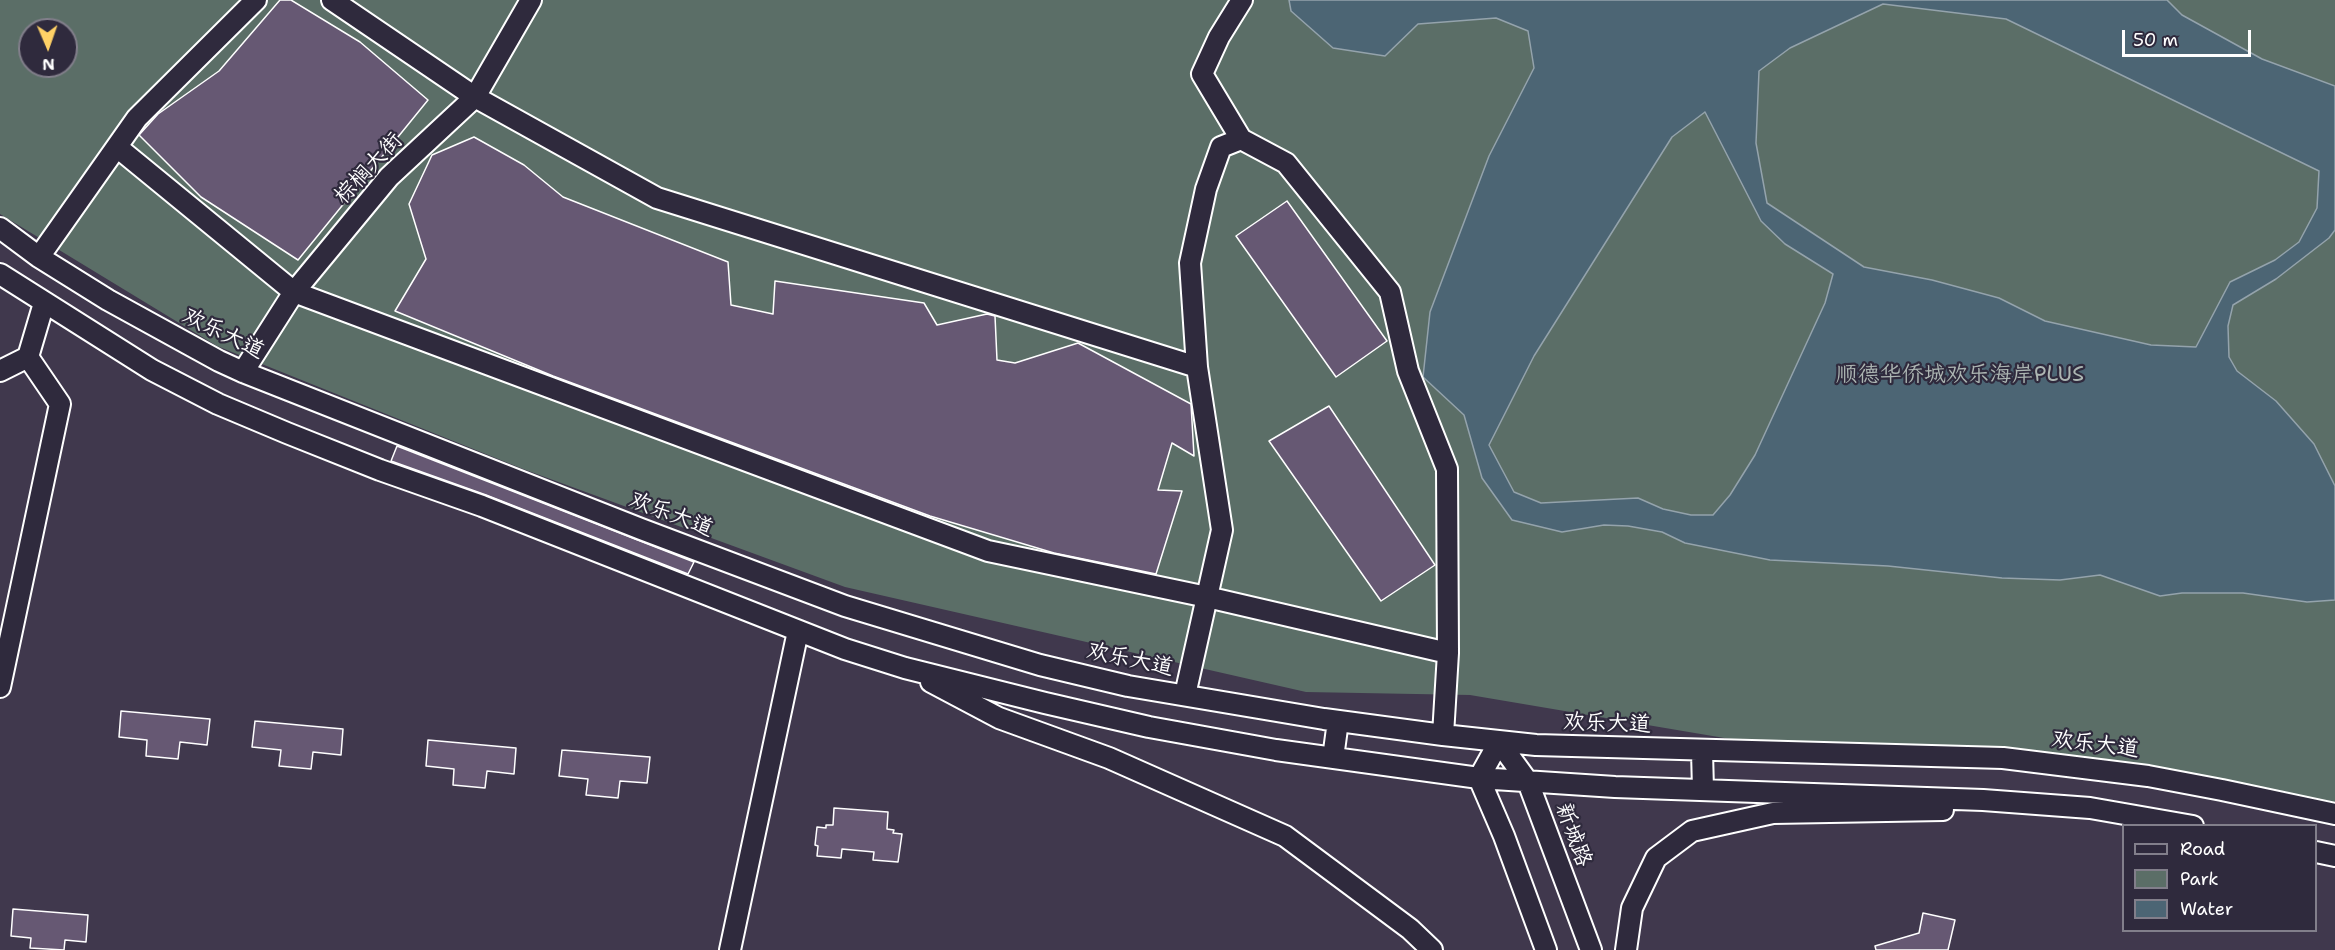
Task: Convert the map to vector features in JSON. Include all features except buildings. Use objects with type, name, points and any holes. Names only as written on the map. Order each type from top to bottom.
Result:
[{"type":"street","points":[[39,257],[137,118],[256,0]]},
{"type":"street","points":[[332,0],[475,97],[657,198],[1197,367]]},
{"type":"street","name":"棕榈大街","points":[[243,372],[294,292],[389,177],[475,97],[531,0]]},
{"type":"street","points":[[1242,0],[1219,37],[1202,74],[1241,139],[1286,163],[1390,292],[1408,371],[1447,469],[1448,653],[1443,735]]},
{"type":"street","points":[[1185,695],[1222,530],[1197,367],[1190,263],[1206,189],[1221,147],[1241,139]]},
{"type":"street","points":[[117,147],[294,292],[988,551],[1207,597],[1448,653]]},
{"type":"street","name":"欢乐大道","points":[[0,228],[39,257],[128,311],[243,372],[641,530],[845,606],[1040,665],[1128,686],[1338,721],[1499,742],[1702,751],[2003,758],[2148,776],[2222,789],[2335,814]]},
{"type":"street","points":[[0,274],[152,370],[218,404],[380,470],[482,506],[798,631],[905,668],[1149,727],[1276,750],[1479,778],[1703,790],[1983,800],[2090,808],[2187,824]]},
{"type":"street","points":[[0,371],[28,357],[44,303]]},
{"type":"street","points":[[0,687],[60,404],[28,357]]},
{"type":"street","points":[[730,950],[798,631]]},
{"type":"street","points":[[905,668],[999,718],[1109,758],[1285,836],[1410,929],[1432,950]]},
{"type":"street","points":[[1333,758],[1338,721]]},
{"type":"street","points":[[1479,778],[1499,742]]},
{"type":"street","name":"新城路","points":[[1499,742],[1528,782],[1591,950]]},
{"type":"street","points":[[1702,751],[1703,790]]},
{"type":"street","points":[[1479,778],[1504,836],[1546,950]]},
{"type":"street","points":[[1626,950],[1632,908],[1656,858],[1692,831],[1773,813],[2056,806]]},
{"type":"street","points":[[2317,852],[2335,856]]},
{"type":"green space","name":"顺德华侨城欢乐海岸PLUS","points":[[0,0],[2335,0],[2335,808],[2060,755],[1748,742],[1470,695],[1306,692],[845,587],[523,469],[217,346],[0,214]]},
{"type":"water","points":[[1289,0],[2167,0],[2182,15],[2262,59],[2335,86],[2335,230],[2329,238],[2276,279],[2233,305],[2228,326],[2229,357],[2237,371],[2276,401],[2314,444],[2335,486],[2335,600],[2307,602],[2243,593],[2182,593],[2160,596],[2100,575],[2060,580],[2002,578],[1888,566],[1770,560],[1685,543],[1662,532],[1628,526],[1604,525],[1562,532],[1512,520],[1482,478],[1464,415],[1423,377],[1430,312],[1489,156],[1534,68],[1528,31],[1496,18],[1418,24],[1385,56],[1333,48],[1291,11]],"holes":[[[1883,4],[2006,19],[2319,171],[2317,208],[2299,242],[2275,260],[2230,282],[2196,347],[2151,345],[2045,321],[1999,298],[1932,280],[1864,267],[1767,203],[1756,143],[1759,71],[1790,48]],[[1705,112],[1761,221],[1785,244],[1833,274],[1825,303],[1755,455],[1730,495],[1713,515],[1691,515],[1663,509],[1638,498],[1541,503],[1514,492],[1489,445],[1534,356],[1672,137]]]}]
